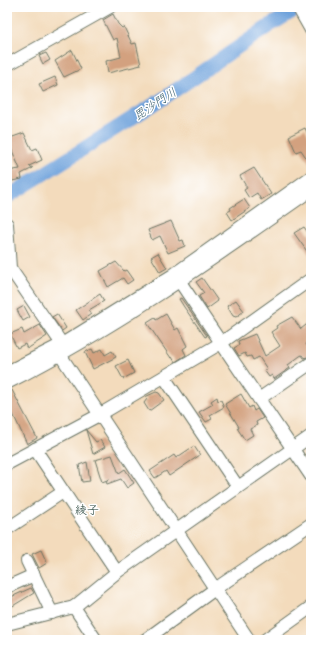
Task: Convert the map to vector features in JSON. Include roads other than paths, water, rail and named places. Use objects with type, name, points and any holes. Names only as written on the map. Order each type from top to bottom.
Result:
[{"type":"street","points":[[7,65],[110,7]]},
{"type":"street","points":[[298,7],[309,27]]},
{"type":"street","points":[[7,372],[61,350],[173,275],[311,177]]},
{"type":"street","points":[[7,383],[61,350],[180,282],[311,190]]},
{"type":"street","points":[[7,224],[10,268],[99,415],[249,640]]},
{"type":"street","points":[[7,464],[99,415],[221,343],[311,279]]},
{"type":"street","points":[[180,282],[311,476]]},
{"type":"street","points":[[259,399],[311,363]]},
{"type":"street","points":[[164,377],[238,487]]},
{"type":"street","points":[[7,624],[74,607],[117,572],[311,436]]},
{"type":"street","points":[[35,449],[117,572]]},
{"type":"street","points":[[7,529],[63,492]]},
{"type":"street","points":[[144,640],[157,636],[215,589],[311,524]]},
{"type":"street","points":[[27,561],[52,613]]},
{"type":"street","points":[[7,587],[34,576]]},
{"type":"street","points":[[74,607],[96,640]]},
{"type":"street","points":[[264,640],[311,607]]},
{"type":"waterway","name":"毘沙門川","points":[[7,197],[164,98],[269,26],[300,7]]},
{"type":"district","name":"綾子","points":[[87,510]]}]
